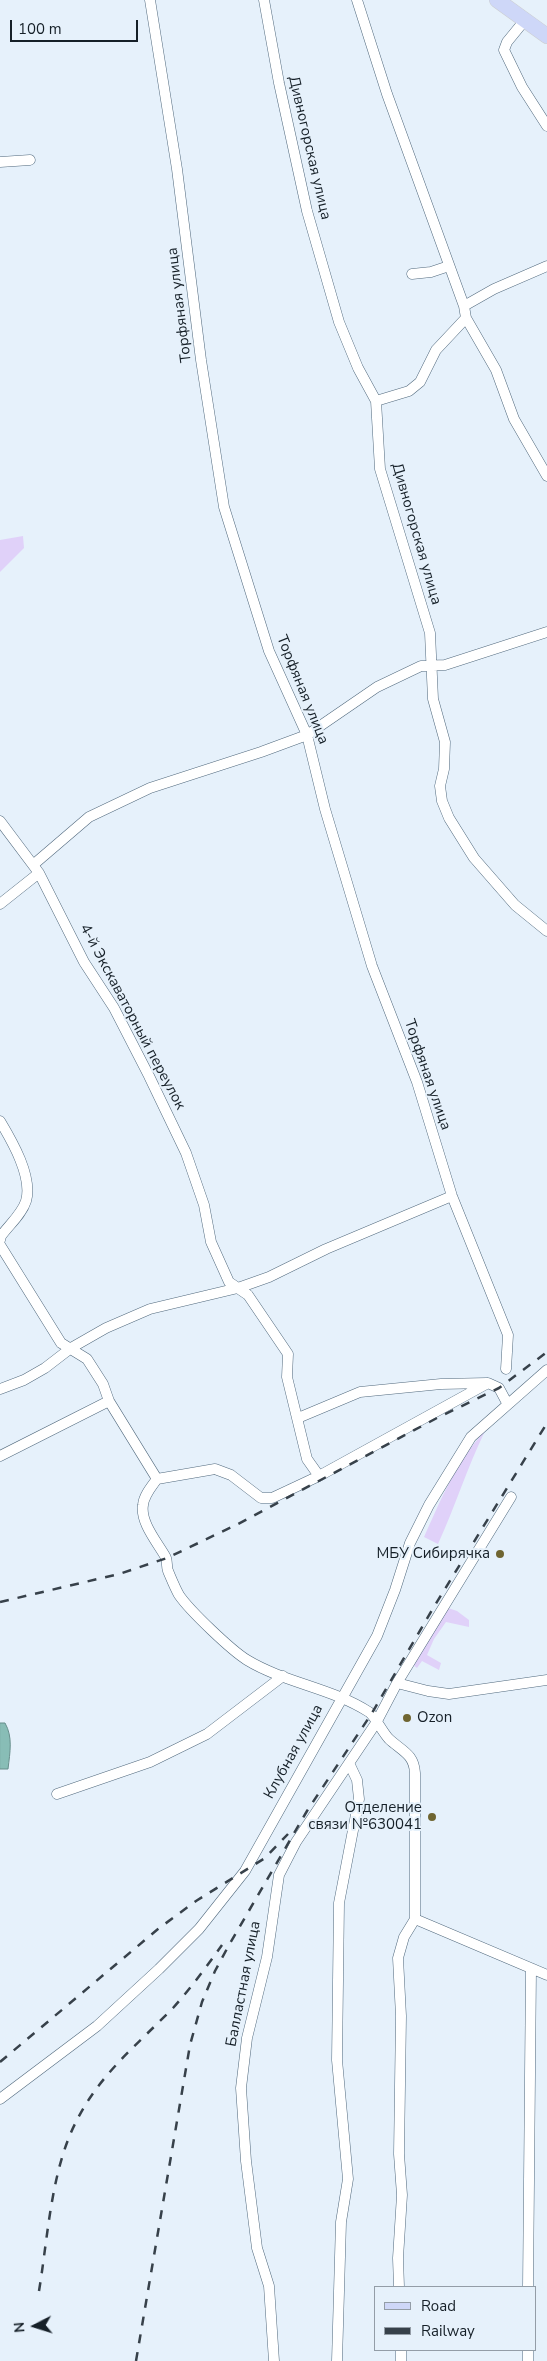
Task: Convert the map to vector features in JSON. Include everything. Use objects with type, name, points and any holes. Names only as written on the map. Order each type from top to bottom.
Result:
[{"type":"main road","points":[[497,0],[547,36]]},
{"type":"street","name":"Торфяная улица","points":[[150,0],[178,169],[201,360],[224,507],[269,651],[308,735],[325,809],[372,966],[417,1082],[452,1196],[508,1335],[506,1369]]},
{"type":"street","name":"Дивногорская улица","points":[[264,0],[286,122],[307,211],[339,322],[358,368],[376,401],[380,469],[430,633],[432,700],[445,742],[444,769],[440,786],[442,801],[449,818],[474,858],[515,905],[547,931]]},
{"type":"street","points":[[357,0],[387,94],[464,306],[466,318],[496,370],[514,419],[547,476]]},
{"type":"street","points":[[525,20],[507,42],[504,50],[522,87],[547,126]]},
{"type":"street","points":[[0,162],[30,160]]},
{"type":"street","points":[[412,274],[431,272],[449,266]]},
{"type":"street","points":[[464,306],[494,288],[547,266]]},
{"type":"street","points":[[376,401],[410,391],[420,382],[436,350],[466,318]]},
{"type":"street","points":[[0,904],[90,818],[150,788],[308,735],[377,687],[421,666],[445,665],[547,632]]},
{"type":"street","name":"4-й Экскаваторный переулок","points":[[0,821],[36,869],[84,962],[114,1008],[182,1144],[204,1205],[211,1242],[229,1282],[248,1295],[288,1354],[287,1377],[307,1459],[319,1476]]},
{"type":"street","points":[[0,1121],[14,1144],[23,1171],[26,1200],[20,1212],[1,1236],[0,1240]]},
{"type":"street","points":[[0,1389],[24,1380],[45,1368],[71,1348],[106,1328],[150,1309],[238,1288],[269,1277],[326,1249],[452,1196]]},
{"type":"street","points":[[0,1245],[61,1343],[88,1359],[103,1384],[109,1401],[157,1478]]},
{"type":"street","name":"Клубная улица","points":[[0,2098],[97,2026],[200,1929],[245,1871],[377,1636],[395,1590],[410,1542],[429,1505],[471,1436],[547,1370]]},
{"type":"street","points":[[298,1418],[360,1392],[450,1383],[488,1383],[499,1388],[507,1403]]},
{"type":"street","points":[[157,1478],[215,1469],[231,1475],[261,1498],[272,1498],[319,1476],[488,1383]]},
{"type":"street","points":[[0,1456],[109,1401]]},
{"type":"street","points":[[157,1478],[142,1506],[155,1542],[166,1558],[168,1570],[180,1595],[216,1634],[247,1660],[343,1699],[372,1713],[376,1723],[390,1739],[409,1754],[415,1763],[415,1919],[404,1937],[398,1958],[401,2016],[399,2154],[402,2195],[398,2258],[399,2286]]},
{"type":"street","name":"Балластная улица","points":[[274,2361],[269,2286],[258,2248],[246,2161],[242,2088],[247,2038],[267,1957],[279,1875],[296,1842],[376,1723],[397,1682],[511,1497]]},
{"type":"street","points":[[57,1794],[150,1762],[207,1734],[283,1676]]},
{"type":"street","points":[[397,1682],[428,1692],[450,1694],[547,1680]]},
{"type":"street","points":[[337,2361],[341,2222],[348,2179],[337,2060],[339,1903],[359,1799],[357,1780],[349,1763]]},
{"type":"street","points":[[415,1919],[547,1975]]},
{"type":"street","points":[[528,2286],[531,1969]]},
{"type":"shaded area","points":[[23,536],[24,548],[0,572],[0,540]]},
{"type":"shaded area","points":[[485,1431],[438,1544],[424,1537],[457,1468]]},
{"type":"shaded area","points":[[445,1607],[457,1611],[469,1620],[469,1627],[446,1622],[434,1639],[427,1655],[441,1663],[439,1670],[422,1661],[417,1668],[413,1665]]},
{"type":"shaded area","points":[[0,1723],[5,1723],[8,1728],[10,1745],[8,1769],[0,1769]]},
{"type":"railway","points":[[0,1602],[119,1574],[167,1558],[238,1524],[437,1418],[499,1388],[547,1352]]},
{"type":"railway","points":[[136,2361],[190,2045],[202,2002],[215,1971],[307,1811],[372,1713],[432,1610],[547,1423]]},
{"type":"railway","points":[[0,2062],[158,1929],[196,1901],[265,1858],[288,1834]]},
{"type":"railway","points":[[39,2291],[56,2181],[68,2139],[77,2120],[86,2103],[108,2074],[173,2008],[222,1945]]},
{"type":"place","name":"МБУ Сибирячка","points":[[500,1554]]},
{"type":"place","name":"Ozon","points":[[407,1718]]},
{"type":"place","name":"Отделение связи №630041","points":[[432,1817]]}]
